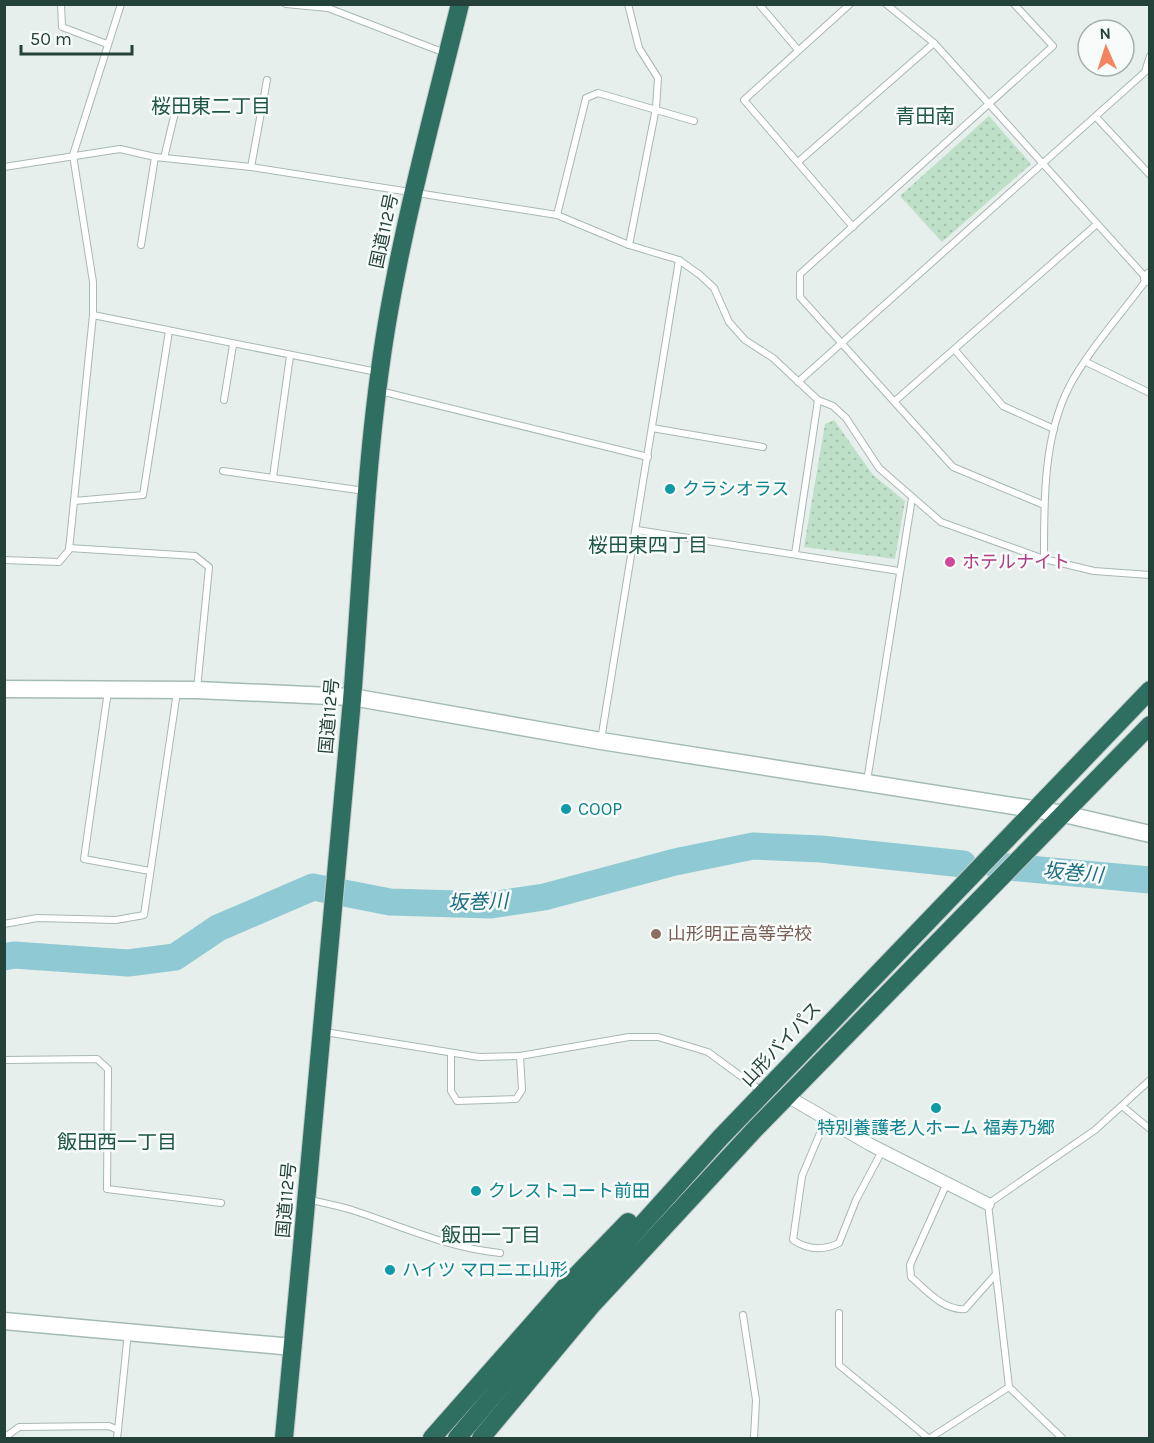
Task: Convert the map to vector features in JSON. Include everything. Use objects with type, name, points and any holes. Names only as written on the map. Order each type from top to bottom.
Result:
[{"type":"highway","name":"国道112号","points":[[284,1438],[308,1199],[352,697],[365,491],[379,381],[414,193],[460,4]]},
{"type":"highway","name":"山形バイパス","points":[[481,1438],[587,1298],[762,1095],[1149,690]]},
{"type":"highway","name":"山形バイパス","points":[[457,1438],[587,1298],[1149,725]]},
{"type":"highway","points":[[432,1438],[566,1286],[701,1148],[762,1095]]},
{"type":"highway","points":[[498,1438],[598,1314],[756,1128]]},
{"type":"street","points":[[4,689],[197,690],[352,697],[601,741],[1064,814],[1149,834]]},
{"type":"street","points":[[787,1096],[882,1151],[988,1204]]},
{"type":"street","points":[[4,1321],[293,1347]]},
{"type":"lane","points":[[62,4],[62,27],[107,44]]},
{"type":"lane","points":[[4,561],[58,562],[69,548],[93,315],[93,282],[73,155],[121,4]]},
{"type":"lane","points":[[286,4],[328,6],[448,54]]},
{"type":"lane","points":[[628,4],[639,48],[658,78],[656,108],[629,245]]},
{"type":"lane","points":[[759,4],[798,50]]},
{"type":"lane","points":[[850,4],[744,100],[853,227]]},
{"type":"lane","points":[[886,4],[933,43],[1149,278],[1069,386],[1054,429],[1044,505],[1044,559]]},
{"type":"lane","points":[[1014,4],[1053,46],[800,274],[800,297],[953,467],[1044,505]]},
{"type":"lane","points":[[798,162],[933,43]]},
{"type":"lane","points":[[798,382],[1145,72],[1149,56]]},
{"type":"lane","points":[[251,167],[267,80]]},
{"type":"lane","points":[[556,215],[586,98],[598,93],[656,108],[694,121]]},
{"type":"lane","points":[[164,158],[178,100]]},
{"type":"lane","points":[[1096,117],[1149,175]]},
{"type":"lane","points":[[4,167],[120,149],[155,157],[251,167],[556,215],[629,245],[679,260],[714,288],[729,322],[745,340],[773,358],[818,400],[833,406],[846,418],[879,468],[941,522],[1044,559],[1094,572],[1149,575]]},
{"type":"lane","points":[[141,245],[155,157]]},
{"type":"lane","points":[[895,401],[1097,224]]},
{"type":"lane","points":[[601,741],[637,531],[679,260]]},
{"type":"lane","points":[[93,315],[290,357],[648,457]]},
{"type":"lane","points":[[74,501],[143,495],[169,331]]},
{"type":"lane","points":[[224,400],[234,345]]},
{"type":"lane","points":[[955,350],[1003,406],[1054,429]]},
{"type":"lane","points":[[273,477],[290,357]]},
{"type":"lane","points":[[1086,362],[1149,393]]},
{"type":"lane","points":[[795,554],[818,400]]},
{"type":"lane","points":[[652,428],[763,447]]},
{"type":"lane","points":[[224,471],[365,491]]},
{"type":"lane","points":[[867,782],[912,498]]},
{"type":"lane","points":[[637,531],[899,571]]},
{"type":"lane","points":[[69,548],[195,556],[209,567],[197,690]]},
{"type":"lane","points":[[108,690],[84,859],[150,871]]},
{"type":"lane","points":[[4,924],[37,918],[117,920],[144,915],[177,690]]},
{"type":"lane","points":[[323,1031],[479,1057],[520,1056],[629,1037],[658,1037],[708,1052],[762,1095]]},
{"type":"lane","points":[[451,1053],[451,1091],[457,1101],[516,1099],[522,1090],[520,1056]]},
{"type":"lane","points":[[4,1060],[97,1059],[108,1069],[107,1189],[221,1203]]},
{"type":"lane","points":[[1062,1438],[1009,1387],[988,1204],[1095,1130],[1149,1080]]},
{"type":"lane","points":[[1122,1106],[1149,1129]]},
{"type":"lane","points":[[826,1119],[802,1176],[798,1192],[793,1240],[804,1247],[827,1249],[839,1243],[856,1200],[882,1151]]},
{"type":"lane","points":[[947,1184],[910,1265],[911,1276],[947,1307],[956,1310],[965,1309],[996,1274]]},
{"type":"lane","points":[[308,1199],[356,1211],[447,1244],[470,1250],[500,1253]]},
{"type":"lane","points":[[839,1313],[839,1365],[929,1438],[1009,1387]]},
{"type":"lane","points":[[743,1315],[756,1400],[754,1438]]},
{"type":"lane","points":[[117,1438],[128,1332]]},
{"type":"lane","points":[[7,1436],[19,1427],[109,1426],[118,1430]]},
{"type":"green space","points":[[989,116],[1031,164],[942,242],[900,196]]},
{"type":"green space","points":[[834,420],[873,475],[905,501],[895,559],[804,547],[825,424]]},
{"type":"waterway","name":"坂巻川","points":[[4,957],[14,955],[128,963],[175,957],[218,928],[313,887],[390,902],[491,905],[544,897],[675,862],[753,846],[821,849],[963,864]]},
{"type":"waterway","name":"坂巻川","points":[[997,866],[1150,880]]},
{"type":"place","name":"クラシオラス","points":[[670,489]]},
{"type":"place","name":"ホテルナイト","points":[[950,562]]},
{"type":"place","name":"COOP","points":[[566,809]]},
{"type":"place","name":"山形明正高等学校","points":[[656,934]]},
{"type":"place","name":"特別養護老人ホーム 福寿乃郷","points":[[936,1108]]},
{"type":"place","name":"クレストコート前田","points":[[476,1191]]},
{"type":"place","name":"ハイツ マロニエ山形","points":[[390,1270]]},
{"type":"district","name":"桜田東二丁目","points":[[211,106]]},
{"type":"district","name":"青田南","points":[[925,116]]},
{"type":"district","name":"桜田東四丁目","points":[[648,545]]},
{"type":"district","name":"飯田西一丁目","points":[[117,1142]]},
{"type":"district","name":"飯田一丁目","points":[[491,1235]]}]
